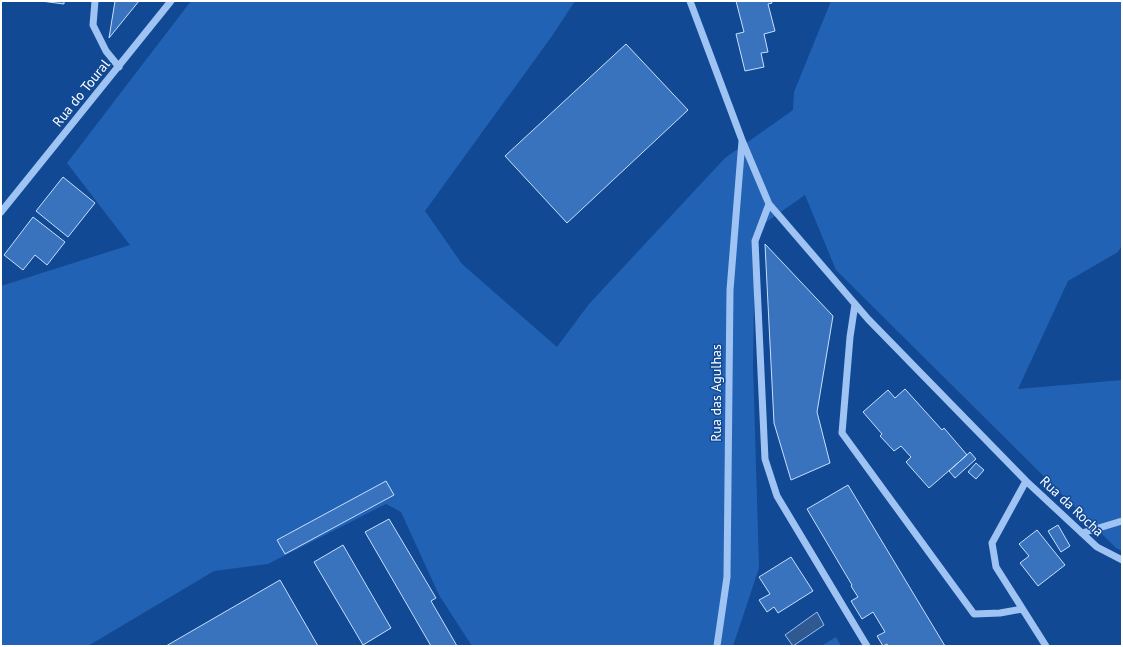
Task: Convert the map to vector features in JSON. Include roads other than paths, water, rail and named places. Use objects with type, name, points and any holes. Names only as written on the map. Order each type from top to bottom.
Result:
[{"type":"street","points":[[95,1],[93,25],[106,51],[119,67]]},
{"type":"street","name":"Rua do Toural","points":[[1,212],[171,1]]},
{"type":"street","name":"Rua da Rocha","points":[[690,1],[742,140],[769,204],[868,319],[1026,481],[1097,547],[1122,560]]},
{"type":"street","name":"Rua das Agulhas","points":[[717,646],[727,577],[730,290],[742,140]]},
{"type":"street","points":[[1,202],[10,200]]},
{"type":"street","points":[[769,204],[755,241],[765,459],[777,496],[867,646]]},
{"type":"street","points":[[855,304],[850,337],[842,434],[974,614],[1000,613],[1022,609]]},
{"type":"street","points":[[1026,481],[992,543],[996,567],[1046,646]]},
{"type":"street","points":[[1082,533],[1122,521]]}]
